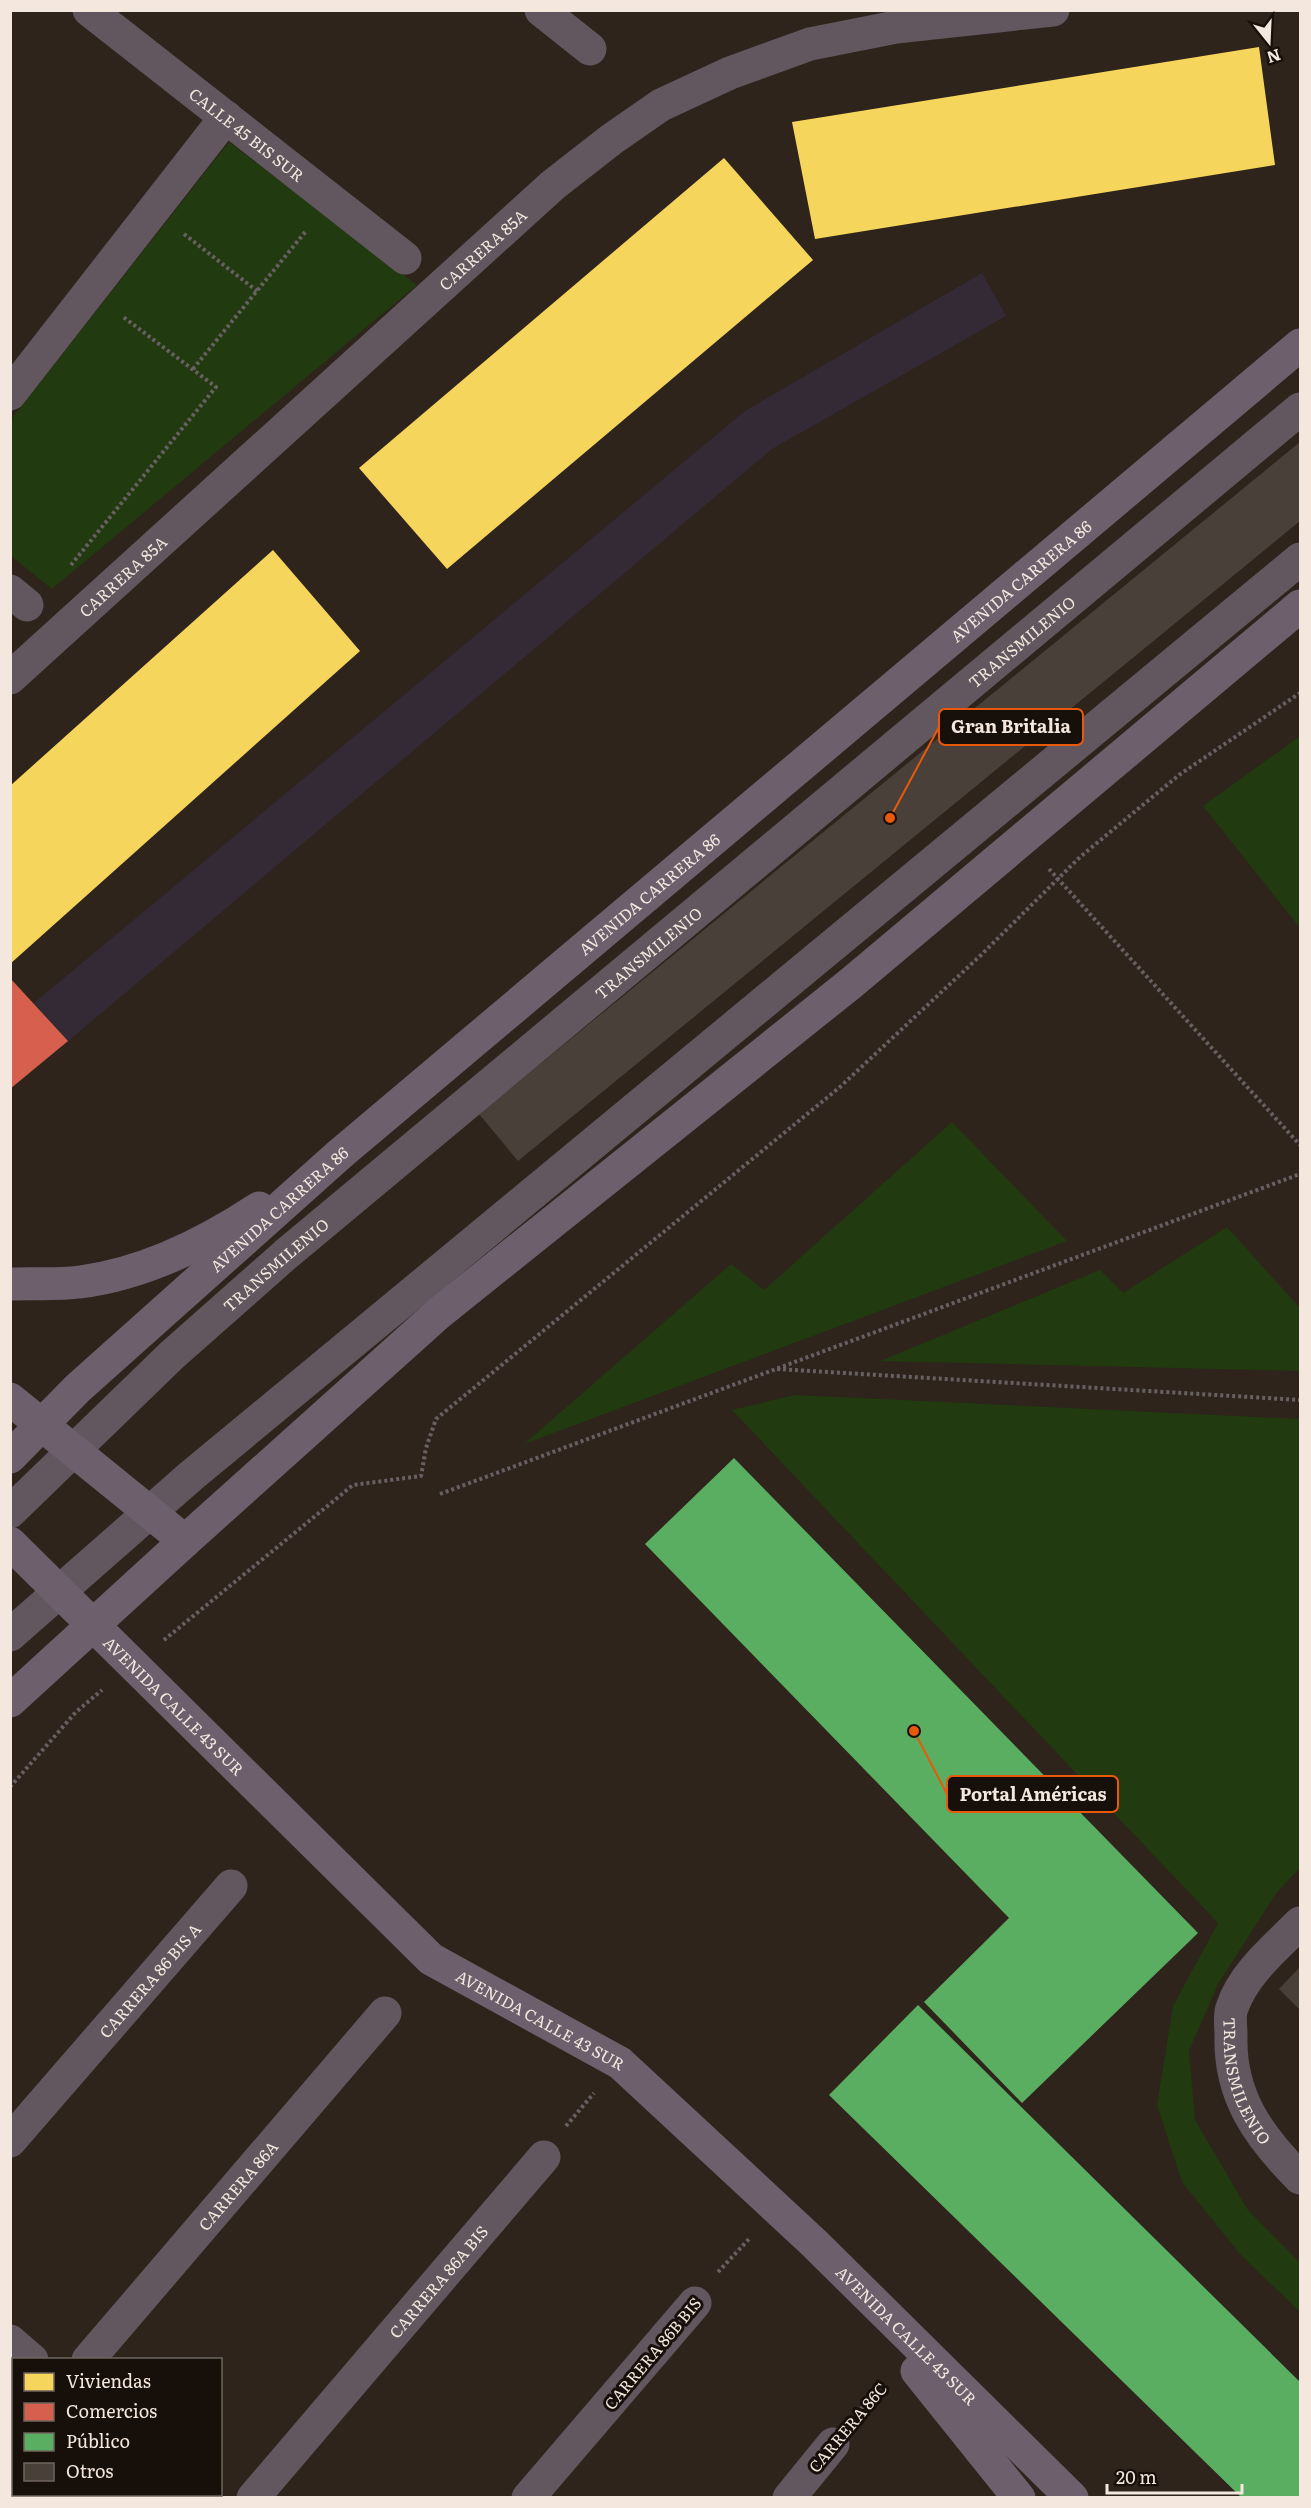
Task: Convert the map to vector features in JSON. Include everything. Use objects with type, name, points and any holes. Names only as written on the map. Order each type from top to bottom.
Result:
[{"type":"main road","name":"AVENIDA CARRERA 86","points":[[10,1457],[78,1388],[340,1154],[1300,345]]},
{"type":"main road","points":[[10,1701],[184,1541],[439,1313],[850,984],[1300,606]]},
{"type":"main road","points":[[10,1284],[81,1282],[151,1265],[249,1215],[340,1154]]},
{"type":"main road","points":[[10,1399],[184,1541]]},
{"type":"main road","name":"AVENIDA CALLE 43 SUR","points":[[10,1544],[431,1959],[620,2063],[814,2243],[1072,2498]]},
{"type":"main road","points":[[814,2243],[1019,2498]]},
{"type":"street","name":"CALLE 45 BIS SUR","points":[[89,10],[405,258]]},
{"type":"street","points":[[541,10],[590,49]]},
{"type":"street","name":"CARRERA 85A","points":[[10,678],[283,433],[553,185],[661,105],[730,73],[810,44],[896,27],[1053,10]]},
{"type":"street","points":[[10,394],[226,117]]},
{"type":"street","name":"TRANSMILENIO","points":[[10,1512],[172,1355],[285,1255],[1300,410]]},
{"type":"street","points":[[10,1635],[150,1512],[349,1345],[1300,558]]},
{"type":"street","name":"CARRERA 86 BIS A","points":[[10,2141],[231,1886]]},
{"type":"street","name":"TRANSMILENIO","points":[[1300,1923],[1255,1967],[1232,2009],[1230,2058],[1244,2108],[1273,2152],[1300,2178]]},
{"type":"street","name":"CARRERA 86A","points":[[90,2358],[385,2013]]},
{"type":"street","name":"CARRERA 86A BIS","points":[[254,2498],[544,2157]]},
{"type":"street","name":"CARRERA 86B BIS","points":[[528,2498],[695,2303]]},
{"type":"street","points":[[10,2341],[30,2358]]},
{"type":"street","name":"CARRERA 86C","points":[[789,2498],[834,2444]]},
{"type":"path","points":[[192,369],[331,200]]},
{"type":"path","points":[[153,210],[257,291]]},
{"type":"path","points":[[70,566],[216,387],[91,291]]},
{"type":"path","points":[[10,1787],[76,1712],[353,1485],[421,1476],[426,1448],[436,1419],[840,1087],[1080,857],[1179,775],[1300,693]]},
{"type":"path","points":[[1022,840],[1300,1145]]},
{"type":"path","points":[[440,1494],[1300,1174]]},
{"type":"path","points":[[774,1368],[1300,1400]]},
{"type":"path","points":[[544,2157],[567,2124],[620,2063]]},
{"type":"path","name":"CARRERA 86B BIS","points":[[695,2303],[716,2274],[777,2208]]},
{"type":"path","name":"CARRERA 86C","points":[[834,2444],[854,2416],[906,2358]]},
{"type":"shaded area","points":[[982,273],[1006,316],[772,449],[68,1041],[34,1003],[745,411]]},
{"type":"green space","points":[[229,142],[417,285],[52,589],[11,556],[10,421]]},
{"type":"green space","points":[[1300,736],[1300,928],[1203,806]]},
{"type":"green space","points":[[952,1122],[1067,1241],[524,1444],[731,1264],[764,1290]]},
{"type":"green space","points":[[1227,1227],[1300,1308],[1300,1371],[880,1361],[1100,1270],[1123,1293]]},
{"type":"green space","points":[[795,1395],[1300,1419],[1300,1868],[1277,1892],[1218,1984],[1189,2051],[1195,2120],[1248,2210],[1300,2263],[1300,2312],[1240,2254],[1182,2182],[1157,2105],[1173,2006],[1218,1923],[732,1410]]},
{"type":"building: Viviendas","points":[[1259,47],[1275,165],[815,239],[792,122]]},
{"type":"building: Viviendas","points":[[724,158],[813,260],[447,569],[359,468]]},
{"type":"building: Viviendas","points":[[273,550],[360,651],[10,964],[10,786]]},
{"type":"building: Comercios","points":[[10,978],[68,1041],[10,1089]]},
{"type":"building: Público","points":[[734,1458],[1198,1933],[1022,2103],[924,2002],[1009,1918],[645,1544]]},
{"type":"building: Público","points":[[918,2005],[1300,2382],[1300,2498],[1242,2498],[829,2095]]},
{"type":"building: Otros","points":[[1300,442],[1300,521],[518,1161],[479,1114]]},
{"type":"building: Otros","points":[[1300,1967],[1300,2010],[1279,1989]]},
{"type":"place","name":"Gran Britalia","points":[[890,818]]},
{"type":"place","name":"Portal Américas","points":[[914,1731]]}]
